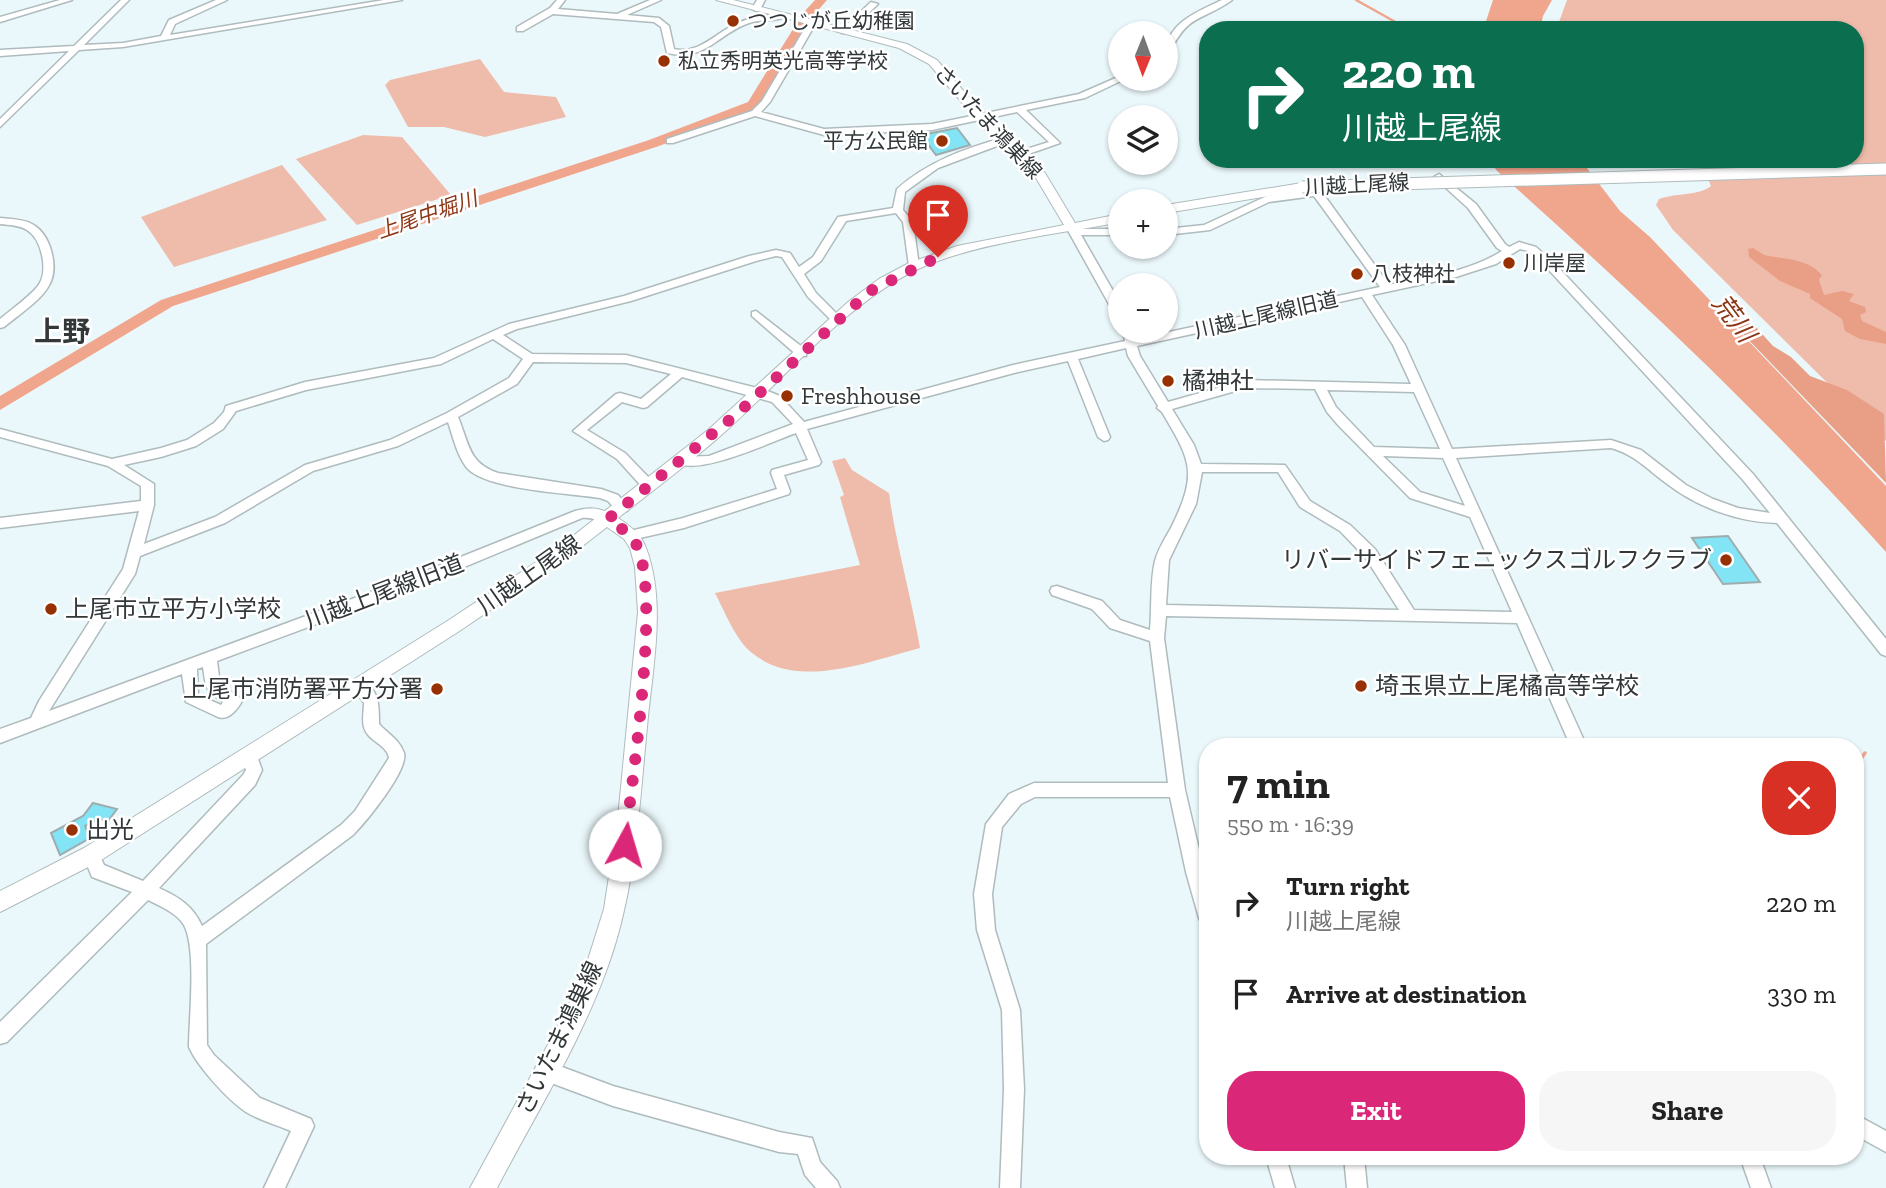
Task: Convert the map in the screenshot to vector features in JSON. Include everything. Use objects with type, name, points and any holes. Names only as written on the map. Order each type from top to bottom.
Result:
[{"type":"main road","name":"さいたま鴻巣線","points":[[721,0],[759,4],[784,16],[903,46],[923,55],[939,68],[1002,141],[1048,185],[1073,230]]},
{"type":"main road","name":"川越上尾線","points":[[1178,207],[1302,187],[1886,169]]},
{"type":"main road","name":"川越上尾線","points":[[0,902],[91,855],[513,587],[615,514],[681,461],[761,393],[870,291],[914,266],[976,246],[1073,230],[1108,221]]},
{"type":"main road","points":[[615,514],[631,536]]},
{"type":"main road","name":"さいたま鴻巣線","points":[[483,1188],[597,965],[620,883],[645,635],[646,600],[639,552],[631,536]]},
{"type":"street","points":[[0,20],[68,0]]},
{"type":"street","points":[[0,124],[125,0]]},
{"type":"street","points":[[164,38],[172,22],[223,0]]},
{"type":"street","points":[[0,53],[77,50],[398,0]]},
{"type":"street","points":[[520,29],[551,11],[561,0]]},
{"type":"street","points":[[615,16],[657,0]]},
{"type":"street","points":[[1178,28],[1228,0]]},
{"type":"street","points":[[845,31],[874,4]]},
{"type":"street","points":[[551,11],[656,20],[665,26],[670,51],[678,54],[695,51],[745,22],[784,16]]},
{"type":"street","points":[[670,141],[755,113],[766,102],[807,22]]},
{"type":"street","points":[[755,113],[824,132],[932,127],[1020,110],[1098,91],[1108,86]]},
{"type":"street","points":[[1017,155],[1055,143],[1020,110]]},
{"type":"street","points":[[914,266],[908,222],[898,210],[900,191],[926,169],[1002,141]]},
{"type":"street","points":[[1439,177],[1472,206],[1501,246],[1532,249],[1561,276],[1718,444],[1782,518],[1886,650]]},
{"type":"street","points":[[1178,231],[1199,230],[1267,199],[1297,197],[1316,191],[1448,186]]},
{"type":"street","points":[[1316,191],[1386,288]]},
{"type":"street","points":[[797,273],[817,259],[842,219],[898,210]]},
{"type":"street","points":[[0,221],[30,227],[47,254],[47,281],[0,325]]},
{"type":"street","points":[[1073,230],[1108,231]]},
{"type":"street","points":[[1073,230],[1108,292]]},
{"type":"street","name":"川越上尾線旧道","points":[[1178,329],[1365,293],[1477,268],[1514,248]]},
{"type":"street","points":[[112,463],[190,445],[215,430],[230,413],[230,409],[305,386],[438,361],[493,334],[528,322],[628,299],[759,256],[783,253],[825,311],[837,320]]},
{"type":"street","points":[[1365,293],[1399,345],[1575,738]]},
{"type":"street","points":[[0,309],[18,309]]},
{"type":"street","points":[[756,314],[802,353]]},
{"type":"street","points":[[493,334],[530,358],[626,359],[761,393],[776,399],[800,427],[815,462],[777,472],[783,491],[684,523],[631,536]]},
{"type":"street","name":"川越上尾線旧道","points":[[800,427],[1072,358],[1116,343]]},
{"type":"street","points":[[1132,343],[1163,408],[1188,445],[1196,468],[1189,503],[1162,560],[1157,638],[1177,790],[1199,886]]},
{"type":"street","points":[[135,553],[228,516],[309,468],[394,443],[452,416],[513,381],[530,358]]},
{"type":"street","points":[[1072,358],[1104,437]]},
{"type":"street","points":[[649,486],[621,456],[579,431],[620,397],[643,404],[681,372]]},
{"type":"street","points":[[1163,408],[1236,385],[1417,388]]},
{"type":"street","points":[[1319,386],[1331,409],[1415,495],[1474,514]]},
{"type":"street","points":[[452,416],[468,458],[479,471],[503,480],[601,494],[613,498],[615,514]]},
{"type":"street","points":[[681,461],[710,460],[800,427]]},
{"type":"street","points":[[0,433],[112,463],[148,484],[147,505],[135,553],[119,592],[44,705],[37,722]]},
{"type":"street","points":[[1370,451],[1447,454],[1602,443],[1623,446],[1646,458],[1679,486],[1713,503],[1751,517],[1782,518]]},
{"type":"street","points":[[1196,468],[1281,468],[1305,504],[1345,528],[1370,553],[1411,617]]},
{"type":"street","points":[[0,523],[147,505]]},
{"type":"street","name":"川越上尾線旧道","points":[[0,736],[485,554],[580,514],[615,514]]},
{"type":"street","points":[[1057,591],[1097,605],[1115,624],[1157,638]]},
{"type":"street","points":[[1157,610],[1521,618]]},
{"type":"street","points":[[189,666],[191,698],[223,713],[234,701],[213,688],[209,658]]},
{"type":"street","points":[[199,939],[347,830],[362,816],[395,765],[395,747],[371,726],[372,701],[359,686]]},
{"type":"street","points":[[0,1035],[146,890],[248,780],[254,770],[249,756]]},
{"type":"street","points":[[1010,1188],[1014,1089],[1011,1010],[986,930],[984,894],[994,824],[1015,799],[1034,790],[1177,790]]},
{"type":"street","points":[[91,855],[98,871],[146,890],[188,915],[199,939],[198,1047],[207,1062],[253,1105],[304,1126],[274,1188]]},
{"type":"street","points":[[543,1074],[554,1074],[613,1096],[779,1142],[805,1145],[812,1168],[830,1188]]},
{"type":"street","points":[[1864,1129],[1886,1142]]},
{"type":"street","points":[[1278,1165],[1285,1188]]},
{"type":"street","points":[[1355,1165],[1357,1188]]},
{"type":"street","points":[[1754,1165],[1761,1188]]},
{"type":"shaded area","points":[[1493,0],[1552,0],[1542,21],[1486,21]]},
{"type":"shaded area","points":[[1567,0],[1886,0],[1886,441],[1673,230],[1656,205],[1659,199],[1700,191],[1711,186],[1704,169],[1700,168],[1864,168],[1864,21],[1559,21]]},
{"type":"shaded area","points":[[480,59],[504,92],[556,97],[566,117],[485,137],[444,127],[408,127],[385,85],[390,80]]},
{"type":"shaded area","points":[[363,135],[402,137],[451,195],[357,225],[296,159]]},
{"type":"shaded area","points":[[282,165],[327,220],[174,267],[141,217]]},
{"type":"shaded area","points":[[1495,168],[1587,168],[1620,211],[1650,237],[1886,486],[1886,552],[1745,404],[1598,262]]},
{"type":"shaded area","points":[[1753,248],[1766,255],[1810,266],[1822,275],[1819,280],[1824,295],[1842,291],[1854,294],[1849,301],[1865,307],[1866,312],[1860,315],[1862,321],[1886,332],[1886,344],[1860,339],[1845,331],[1842,319],[1810,298],[1810,294],[1780,281],[1749,257],[1748,249]]},
{"type":"shaded area","points":[[1728,314],[1755,326],[1773,346],[1791,357],[1810,376],[1847,390],[1884,414],[1886,483],[1743,334]]},
{"type":"shaded area","points":[[845,458],[852,470],[889,493],[920,648],[834,670],[791,670],[771,664],[752,653],[740,640],[715,593],[860,565],[840,497],[844,495],[832,461]]},
{"type":"building","name":"平方公民館","points":[[957,128],[970,145],[936,155],[921,135]]},
{"type":"building","name":"リバーサイドフェニックスゴルフクラブ","points":[[1728,536],[1760,582],[1723,584],[1692,538]]},
{"type":"building","name":"出光","points":[[93,803],[117,809],[108,821],[98,819],[85,826],[90,838],[60,855],[51,833],[83,816]]},
{"type":"waterway","name":"上尾中堀川","points":[[0,404],[167,303],[654,143],[753,105],[759,100],[809,13],[821,0]]},
{"type":"waterway","points":[[1356,0],[1394,21]]},
{"type":"place","name":"つつじが丘幼稚園","points":[[733,21]]},
{"type":"place","name":"私立秀明英光高等学校","points":[[664,61]]},
{"type":"place","name":"平方公民館","points":[[942,141]]},
{"type":"place","name":"川岸屋","points":[[1509,263]]},
{"type":"place","name":"八枝神社","points":[[1357,274]]},
{"type":"place","name":"橘神社","points":[[1168,381]]},
{"type":"place","name":"Freshhouse","points":[[787,396]]},
{"type":"place","name":"リバーサイドフェニックスゴルフクラブ","points":[[1726,560]]},
{"type":"place","name":"上尾市立平方小学校","points":[[51,609]]},
{"type":"place","name":"埼玉県立上尾橘高等学校","points":[[1361,686]]},
{"type":"place","name":"上尾市消防署平方分署","points":[[437,689]]},
{"type":"place","name":"出光","points":[[72,830]]},
{"type":"district","name":"上野","points":[[62,331]]},
{"type":"route","points":[[625,845],[642,680],[646,600],[637,545],[631,536],[608,519],[761,393],[870,291],[914,266],[938,257]]},
{"type":"water label","name":"荒川","points":[[1734,318]]}]
